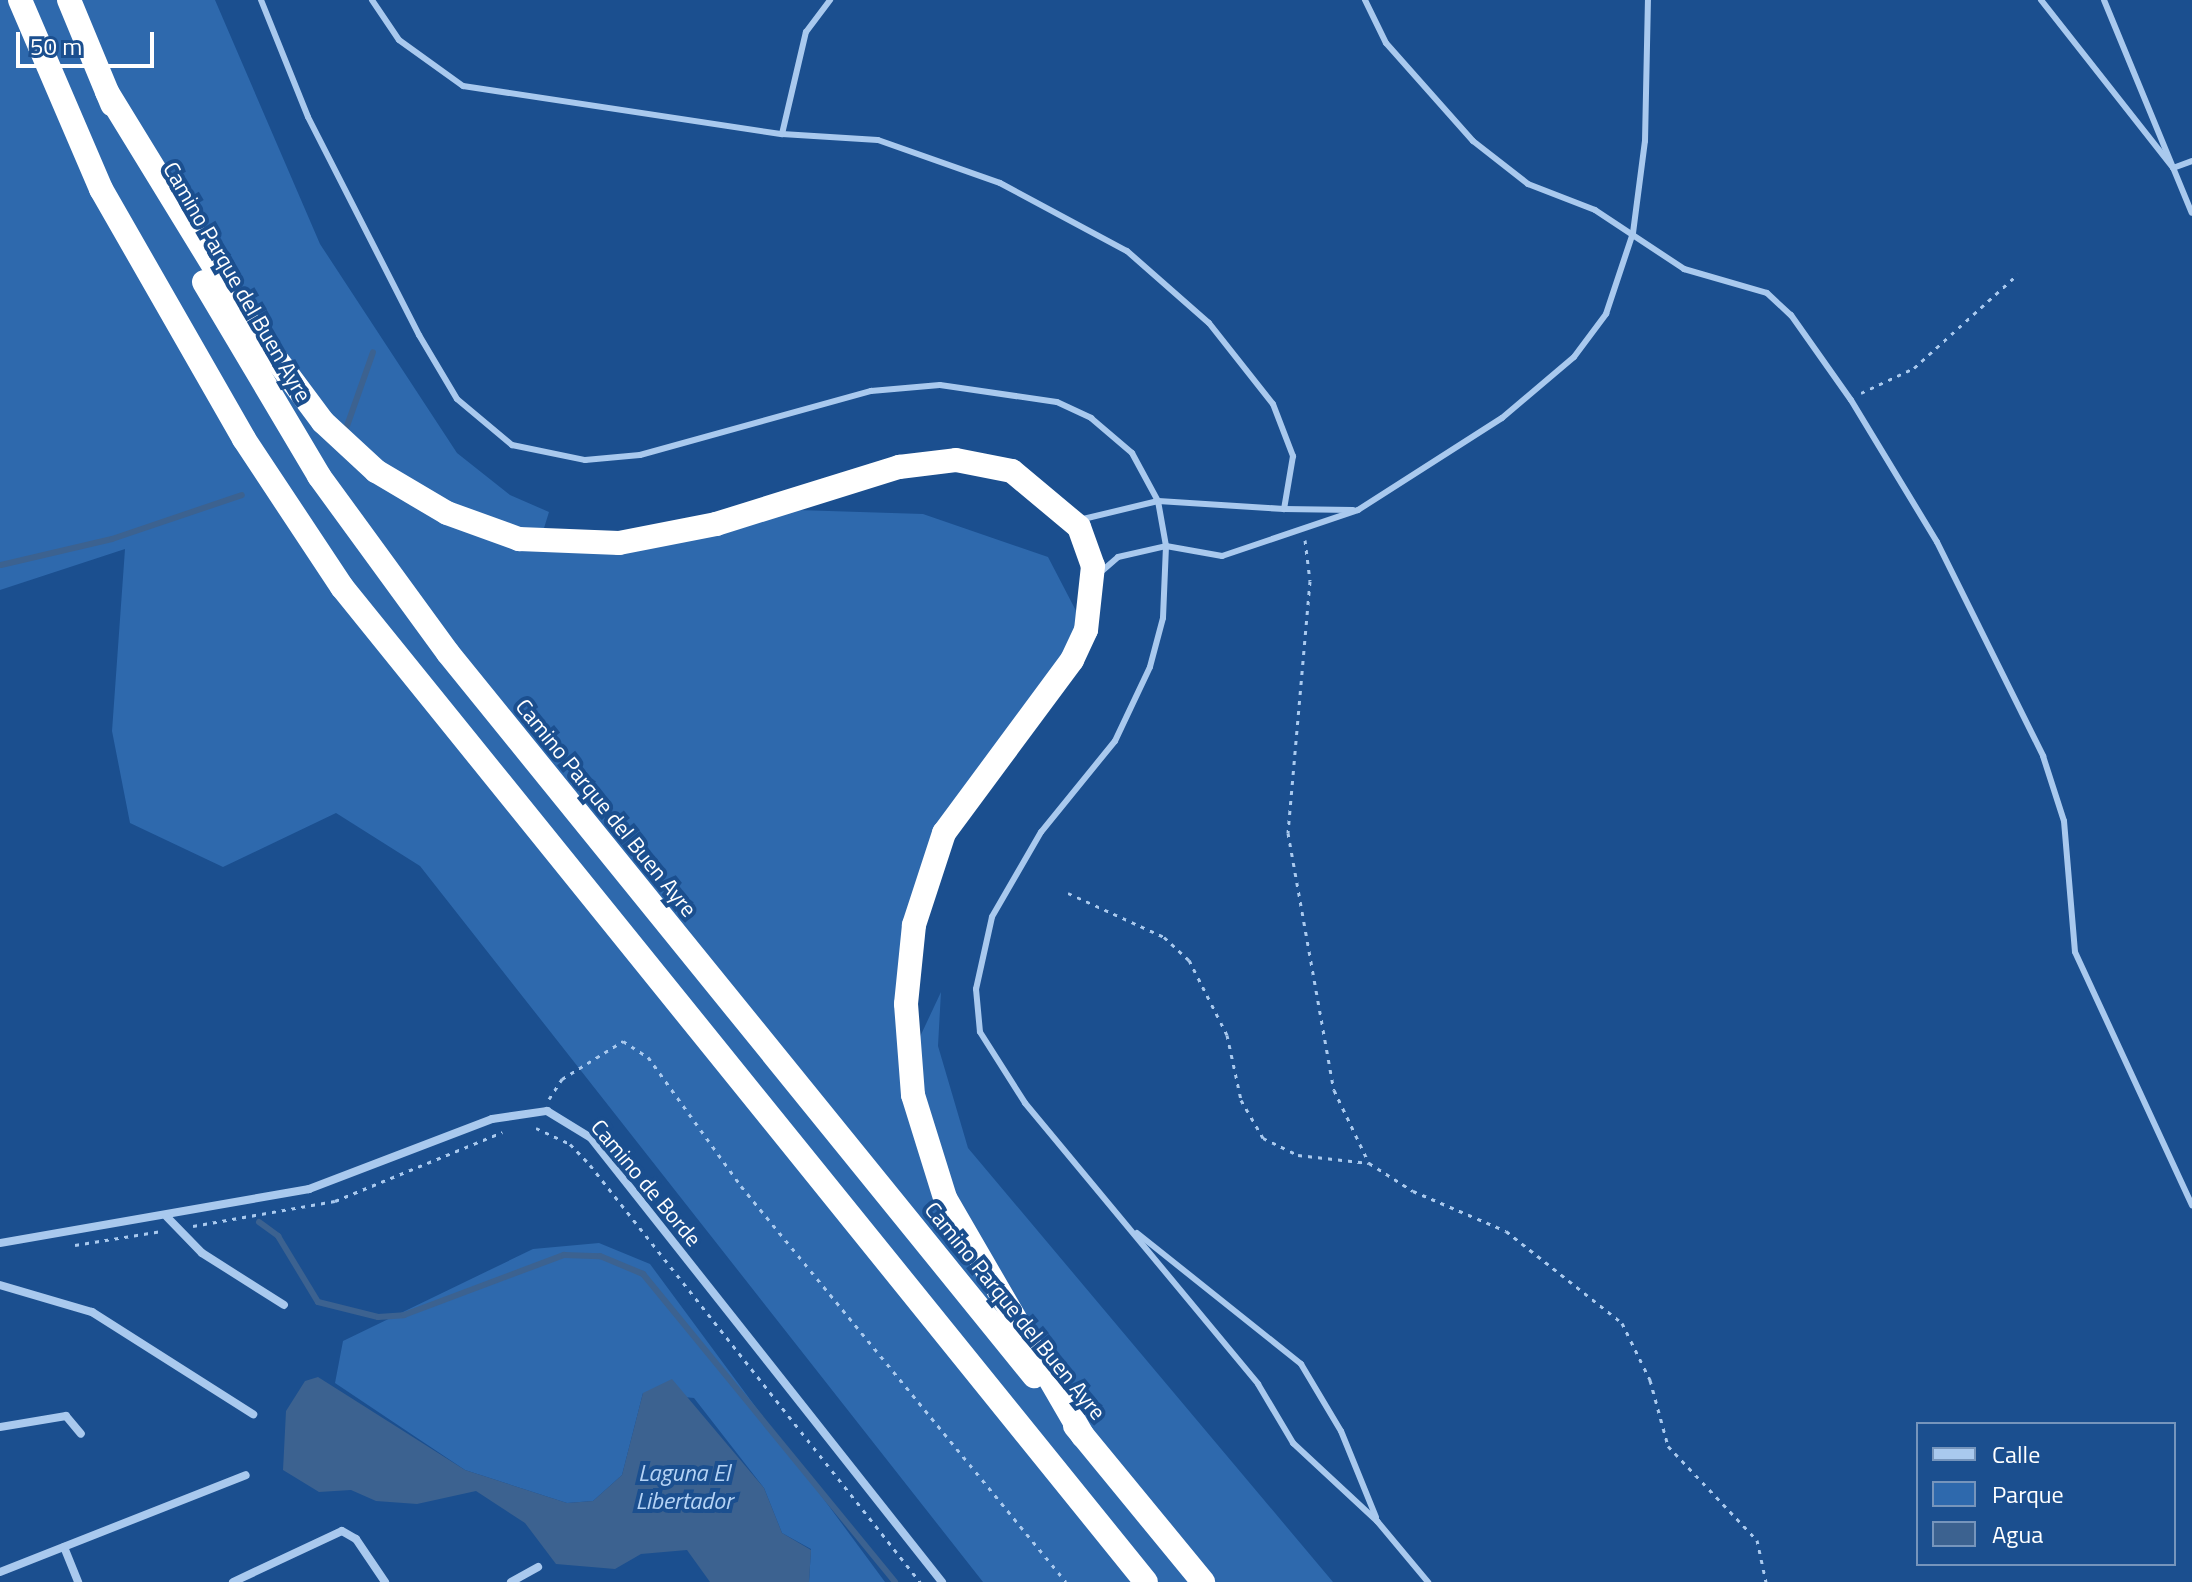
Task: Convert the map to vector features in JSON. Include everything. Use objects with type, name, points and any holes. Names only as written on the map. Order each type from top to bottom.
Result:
[{"type":"highway","points":[[20,0],[101,189],[244,439],[342,587],[1146,1582]]},
{"type":"highway","name":"Camino Parque del Buen Ayre","points":[[69,0],[107,92],[252,365],[382,565],[1203,1582]]},
{"type":"highway","points":[[107,92],[244,316],[323,422],[376,471],[447,513],[529,541],[619,543],[716,524],[899,467],[956,460],[1012,471],[1069,514],[1086,539],[1094,585],[1072,660],[969,793],[935,851],[914,925],[906,1004],[913,1095],[940,1188],[1083,1436]]},
{"type":"street","points":[[0,1243],[167,1217],[334,1182],[492,1119],[547,1111]]},
{"type":"street","name":"Camino de Borde","points":[[547,1111],[591,1138],[942,1582]]},
{"type":"street","points":[[167,1217],[177,1229],[284,1305]]},
{"type":"street","points":[[0,1285],[92,1312],[253,1414]]},
{"type":"street","points":[[0,1427],[66,1416],[81,1434]]},
{"type":"street","points":[[0,1572],[246,1475]]},
{"type":"street","points":[[233,1582],[342,1531],[356,1539],[385,1582]]},
{"type":"street","points":[[64,1547],[78,1582]]},
{"type":"street","points":[[511,1582],[538,1567]]},
{"type":"lane","points":[[261,0],[308,117],[419,335],[457,399],[512,445],[585,460],[640,455],[901,385],[992,388],[1057,402],[1091,418],[1132,453],[1158,501],[1166,546],[1163,618],[1135,707],[1017,869],[980,949],[976,989],[980,1032],[995,1061],[1258,1384],[1293,1443],[1377,1521],[1428,1582]]},
{"type":"lane","points":[[372,0],[399,40],[463,86],[782,134],[905,149],[1078,219],[1127,251],[1209,323],[1273,404],[1293,456],[1284,509]]},
{"type":"lane","points":[[782,134],[806,32],[830,0]]},
{"type":"lane","points":[[1365,0],[1386,43],[1473,141],[1528,184],[1633,233],[1684,269],[1767,293],[1791,315],[1851,400],[1937,542],[2043,756],[2064,821],[2075,952],[2192,1205]]},
{"type":"lane","points":[[1094,585],[1118,557],[1166,546],[1222,556],[1358,510],[1502,418],[1574,357],[1606,314],[1633,233],[1645,141],[1648,0]]},
{"type":"lane","points":[[2041,0],[2173,168]]},
{"type":"lane","points":[[2104,0],[2192,213]]},
{"type":"lane","points":[[2173,168],[2192,161]]},
{"type":"lane","points":[[2183,191],[2192,195]]},
{"type":"lane","points":[[1069,514],[1089,522],[1158,501],[1358,510]]},
{"type":"lane","points":[[1127,1225],[1301,1364],[1341,1431],[1377,1521]]},
{"type":"path","points":[[1851,400],[1914,368],[2018,274]]},
{"type":"path","points":[[1303,529],[1310,581],[1288,833],[1334,1090],[1369,1163]]},
{"type":"path","points":[[1068,893],[1164,937],[1189,960],[1227,1035],[1241,1100],[1263,1138],[1298,1155],[1369,1163],[1413,1191],[1506,1231],[1622,1323],[1650,1380],[1668,1446],[1757,1540],[1766,1582]]},
{"type":"path","points":[[547,1111],[562,1079],[623,1041],[648,1057],[741,1186],[1066,1582]]},
{"type":"path","points":[[529,1127],[553,1132],[590,1165],[920,1582]]},
{"type":"path","points":[[59,1248],[335,1201],[510,1129]]},
{"type":"green space","points":[[0,0],[215,0],[320,244],[457,453],[510,495],[549,512],[540,541],[564,544],[766,509],[923,514],[1048,557],[1086,630],[935,851],[910,1058],[941,992],[938,1046],[968,1148],[1333,1582],[983,1582],[420,866],[336,813],[223,867],[130,823],[112,731],[125,549],[0,590]]},
{"type":"green space","points":[[599,1243],[650,1264],[885,1582],[809,1582],[811,1549],[782,1533],[764,1488],[694,1398],[643,1393],[622,1475],[593,1501],[567,1503],[465,1470],[335,1383],[343,1341],[533,1249]]},
{"type":"water","name":"Laguna El Libertador","points":[[318,1377],[465,1470],[567,1503],[593,1501],[622,1475],[643,1393],[672,1379],[764,1488],[782,1533],[811,1550],[809,1582],[710,1582],[687,1550],[641,1554],[615,1569],[556,1564],[525,1523],[476,1491],[417,1504],[376,1501],[351,1490],[319,1492],[283,1470],[286,1411],[305,1381]]},
{"type":"waterway","points":[[347,426],[373,352]]},
{"type":"waterway","points":[[1,565],[112,539],[242,495]]},
{"type":"waterway","points":[[259,1222],[278,1236],[318,1302],[378,1317],[404,1315],[564,1255],[600,1256],[643,1274],[895,1582]]}]
